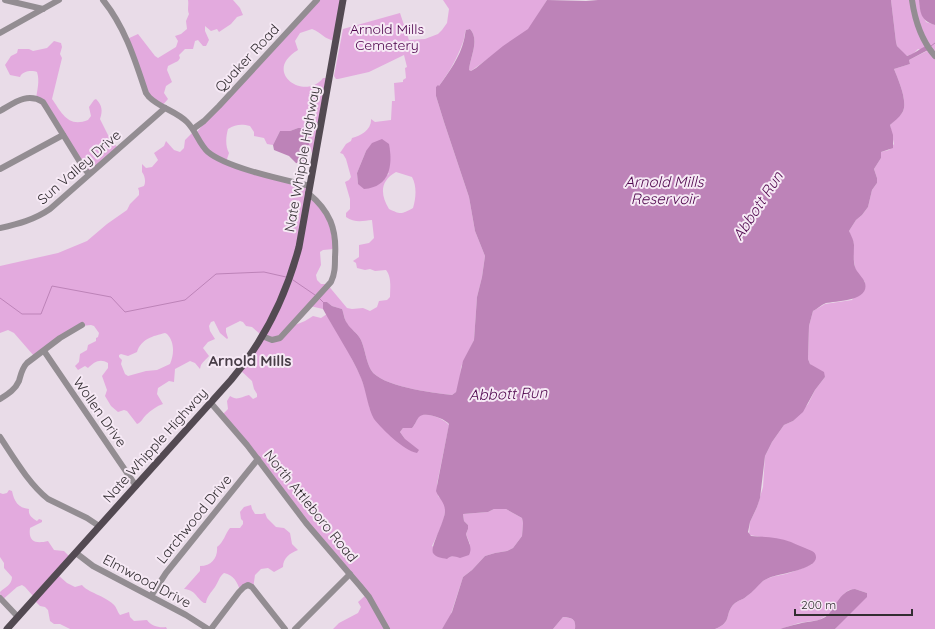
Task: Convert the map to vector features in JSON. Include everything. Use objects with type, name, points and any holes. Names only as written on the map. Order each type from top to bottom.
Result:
[{"type":"main road","name":"Nate Whipple Highway","points":[[7,629],[244,364],[262,336],[278,306],[290,278],[298,247],[343,0]]},
{"type":"street","points":[[5,0],[43,9]]},
{"type":"street","points":[[0,33],[59,0]]},
{"type":"street","points":[[103,0],[118,21],[135,59],[146,92],[152,100],[187,122],[205,150],[218,159],[309,189],[331,221],[336,248],[334,276],[331,282],[280,338],[272,340],[262,336]]},
{"type":"street","name":"Quaker Road","points":[[192,129],[204,121],[219,106],[317,0]]},
{"type":"street","points":[[912,0],[918,27],[926,44],[935,56]]},
{"type":"street","points":[[0,111],[26,98],[38,99],[46,106],[89,174]]},
{"type":"street","name":"Sun Valley Drive","points":[[0,228],[25,222],[50,209],[165,108]]},
{"type":"street","points":[[0,169],[63,135]]},
{"type":"street","points":[[0,399],[9,394],[16,386],[23,367],[34,357],[60,338],[82,326]]},
{"type":"street","name":"Wollen Drive","points":[[44,351],[136,486]]},
{"type":"street","name":"North Attleboro Road","points":[[210,402],[226,419],[306,522],[369,597],[387,629]]},
{"type":"street","points":[[0,437],[43,496],[99,526]]},
{"type":"street","name":"Larchwood Drive","points":[[151,596],[166,573],[258,459]]},
{"type":"street","name":"Elmwood Drive","points":[[76,553],[93,566],[186,615],[208,629]]},
{"type":"street","points":[[295,629],[350,574]]},
{"type":"street","points":[[211,629],[239,592],[248,585],[252,587],[285,629]]},
{"type":"street","points":[[0,598],[18,617]]},
{"type":"green space","points":[[188,0],[233,0],[240,8],[243,15],[237,17],[231,24],[219,32],[217,29],[211,31],[205,26],[205,31],[209,40],[206,46],[203,46],[198,40],[195,41],[193,49],[185,49],[179,55],[180,58],[178,61],[168,66],[167,70],[172,82],[166,86],[164,93],[168,99],[161,107],[152,101],[125,40],[138,34],[158,58],[176,47],[178,41],[175,36],[181,34],[187,29],[186,21],[189,14]]},
{"type":"green space","name":"Arnold Mills Cemetery","points":[[315,0],[342,0],[335,41],[328,39],[312,29],[300,33],[295,41],[298,50],[288,59],[284,67],[285,75],[290,81],[297,85],[306,87],[315,85],[323,78],[328,78],[313,157],[311,149],[309,149],[308,134],[298,128],[290,131],[280,131],[273,145],[267,144],[264,138],[254,136],[254,132],[250,126],[239,125],[228,129],[226,141],[229,153],[226,162],[309,184],[308,193],[329,220],[334,249],[323,250],[320,252],[321,265],[316,275],[317,280],[321,284],[327,284],[347,308],[363,308],[370,311],[377,307],[379,301],[387,300],[390,297],[390,280],[386,270],[375,271],[357,268],[356,263],[353,261],[359,257],[359,245],[369,243],[374,238],[372,220],[355,221],[346,217],[346,213],[350,209],[350,199],[345,182],[351,177],[346,159],[343,154],[340,153],[352,138],[359,136],[368,129],[371,119],[375,122],[391,120],[392,101],[395,101],[394,83],[403,82],[406,78],[405,68],[407,67],[404,55],[369,72],[336,79],[334,76],[343,29],[400,13],[409,40],[425,39],[438,34],[447,23],[449,9],[443,0],[547,0],[529,29],[471,71],[469,70],[474,49],[474,38],[470,29],[466,30],[464,40],[455,60],[439,86],[436,87],[436,96],[469,197],[475,231],[485,256],[477,297],[474,340],[461,367],[460,381],[456,392],[452,395],[408,388],[376,376],[369,366],[361,340],[347,324],[342,309],[332,306],[327,302],[323,309],[310,306],[290,327],[313,316],[321,318],[327,314],[361,377],[370,409],[405,439],[400,432],[403,428],[412,428],[419,416],[422,415],[426,414],[435,416],[449,425],[437,484],[438,496],[444,503],[445,513],[442,525],[432,546],[449,557],[453,556],[470,544],[466,534],[468,525],[464,521],[463,514],[488,512],[501,508],[506,509],[522,518],[522,536],[513,548],[507,551],[485,556],[463,577],[450,617],[442,629],[333,629],[339,623],[358,613],[361,607],[358,602],[366,595],[299,515],[221,416],[228,409],[227,401],[230,396],[241,398],[249,395],[253,399],[257,397],[252,381],[239,369],[261,335],[252,327],[246,326],[240,321],[226,328],[227,339],[220,333],[214,321],[211,322],[209,326],[210,331],[215,339],[208,342],[203,348],[209,356],[202,363],[200,369],[195,363],[190,361],[175,369],[174,382],[169,381],[158,388],[157,394],[163,404],[152,410],[137,424],[127,411],[124,410],[118,412],[111,406],[105,396],[107,390],[102,376],[108,368],[108,363],[97,361],[88,368],[85,366],[78,370],[75,366],[79,362],[80,354],[87,350],[88,345],[96,341],[96,338],[98,337],[99,333],[94,326],[81,326],[34,356],[14,333],[8,330],[0,333],[0,266],[58,253],[87,241],[127,210],[130,204],[139,195],[138,188],[144,186],[145,183],[142,172],[142,164],[146,168],[152,167],[158,160],[154,153],[164,146],[166,141],[174,150],[180,152],[184,148],[185,140],[194,131],[196,133],[228,95]],"holes":[[[366,151],[389,174],[358,184],[357,173]],[[396,172],[412,177],[415,184],[416,192],[413,208],[406,212],[401,213],[389,209],[386,203],[383,188],[387,179]],[[165,333],[170,337],[173,345],[173,353],[170,364],[157,370],[146,371],[128,376],[125,374],[121,364],[122,360],[119,355],[121,354],[128,356],[137,352],[141,344],[152,337]]]},
{"type":"green space","points":[[891,0],[919,0],[920,9],[926,22],[935,25],[935,629],[835,629],[867,593],[855,589],[849,590],[845,593],[829,614],[819,620],[799,623],[780,629],[715,629],[724,624],[729,611],[734,604],[751,593],[763,581],[812,564],[800,547],[790,542],[749,535],[750,522],[757,507],[763,487],[765,456],[772,442],[784,425],[793,421],[808,404],[815,390],[825,377],[810,364],[808,359],[809,326],[813,311],[825,304],[852,300],[865,282],[855,268],[853,254],[854,244],[849,231],[856,220],[868,207],[872,190],[877,183],[874,169],[881,158],[881,152],[889,150],[894,144],[890,125],[904,109],[904,97],[894,69],[910,64],[909,60],[927,51],[918,49],[913,54],[906,56],[897,46]]},
{"type":"green space","points":[[54,41],[61,43],[62,47],[60,54],[62,58],[52,99],[66,118],[70,121],[81,122],[88,120],[91,116],[89,107],[96,99],[101,108],[100,119],[110,139],[118,148],[89,173],[36,99],[38,82],[37,72],[33,71],[23,73],[20,77],[10,75],[5,65],[11,56],[17,53],[18,49],[29,49],[33,51],[47,48]]},
{"type":"green space","points":[[9,490],[12,491],[15,501],[19,506],[29,509],[30,515],[37,521],[39,519],[42,520],[42,522],[30,528],[30,536],[32,539],[37,542],[48,541],[54,550],[64,551],[71,558],[58,575],[67,583],[75,587],[82,585],[88,590],[110,601],[120,615],[129,612],[130,617],[134,621],[147,620],[153,625],[158,627],[166,627],[167,629],[70,629],[60,624],[54,624],[50,621],[48,610],[45,607],[40,606],[34,600],[34,597],[22,585],[17,587],[1,601],[0,592],[10,584],[12,580],[12,577],[4,568],[4,563],[0,557],[0,493],[7,493]]},
{"type":"green space","points":[[251,505],[255,514],[265,513],[267,518],[276,527],[284,528],[290,533],[292,544],[298,550],[288,556],[284,561],[283,567],[274,572],[268,568],[261,569],[255,575],[253,589],[248,587],[240,590],[233,577],[224,573],[208,596],[206,603],[204,603],[191,591],[184,589],[200,571],[200,566],[211,563],[215,557],[217,547],[230,528],[240,528],[243,521],[241,519],[240,512],[244,507]]},
{"type":"green space","points":[[563,617],[574,621],[575,629],[553,629]]},
{"type":"water","name":"Arnold Mills Reservoir","points":[[547,0],[891,0],[897,46],[907,56],[926,46],[928,50],[909,60],[910,64],[894,69],[904,97],[904,109],[898,118],[890,125],[893,135],[893,148],[881,152],[881,158],[874,169],[877,183],[872,190],[868,207],[856,220],[849,231],[854,243],[855,267],[865,283],[865,289],[857,297],[844,301],[826,303],[813,311],[809,326],[808,359],[810,364],[824,372],[825,377],[815,390],[803,412],[793,421],[784,425],[772,442],[765,456],[760,498],[750,522],[748,532],[751,536],[786,540],[814,552],[816,555],[815,561],[805,568],[771,577],[763,581],[744,598],[734,604],[729,611],[724,624],[715,629],[575,629],[575,623],[573,620],[563,617],[553,629],[442,629],[452,612],[463,577],[485,556],[507,551],[513,548],[522,536],[522,518],[506,509],[494,509],[488,512],[463,514],[464,521],[468,525],[466,534],[470,547],[469,555],[460,558],[451,556],[447,559],[439,557],[433,553],[434,545],[445,511],[444,505],[436,491],[449,424],[430,415],[422,415],[412,428],[403,428],[400,432],[405,439],[419,450],[417,453],[406,448],[388,434],[374,419],[357,369],[323,309],[323,302],[327,302],[332,306],[342,309],[346,321],[361,340],[369,366],[376,376],[408,388],[452,395],[456,392],[463,361],[474,340],[477,297],[485,256],[475,231],[469,197],[436,96],[436,87],[438,85],[439,86],[457,58],[466,30],[470,29],[474,38],[474,49],[469,70],[471,71],[528,29]]},
{"type":"water","points":[[919,0],[935,0],[935,25],[924,19],[922,16]]},
{"type":"water","points":[[298,128],[305,128],[308,134],[309,142],[308,157],[301,164],[296,163],[289,156],[274,150],[273,145],[280,131],[290,131]]},
{"type":"water","points":[[382,139],[389,144],[390,167],[388,174],[379,184],[364,189],[358,184],[357,173],[366,151],[372,143]]},
{"type":"water","points":[[855,589],[867,593],[867,597],[835,629],[780,629],[825,617],[842,595]]},
{"type":"waterway","name":"Abbott Run","points":[[931,46],[935,43]]},
{"type":"waterway","name":"Abbott Run","points":[[0,298],[22,314],[41,314],[52,286],[111,297],[125,312],[185,300],[216,274],[264,272],[286,277]]},
{"type":"waterway","name":"Abbott Run","points":[[293,280],[315,295]]},
{"type":"waterway","name":"Abbott Run","points":[[319,298],[324,303]]},
{"type":"district","name":"Arnold Mills","points":[[250,361]]}]
